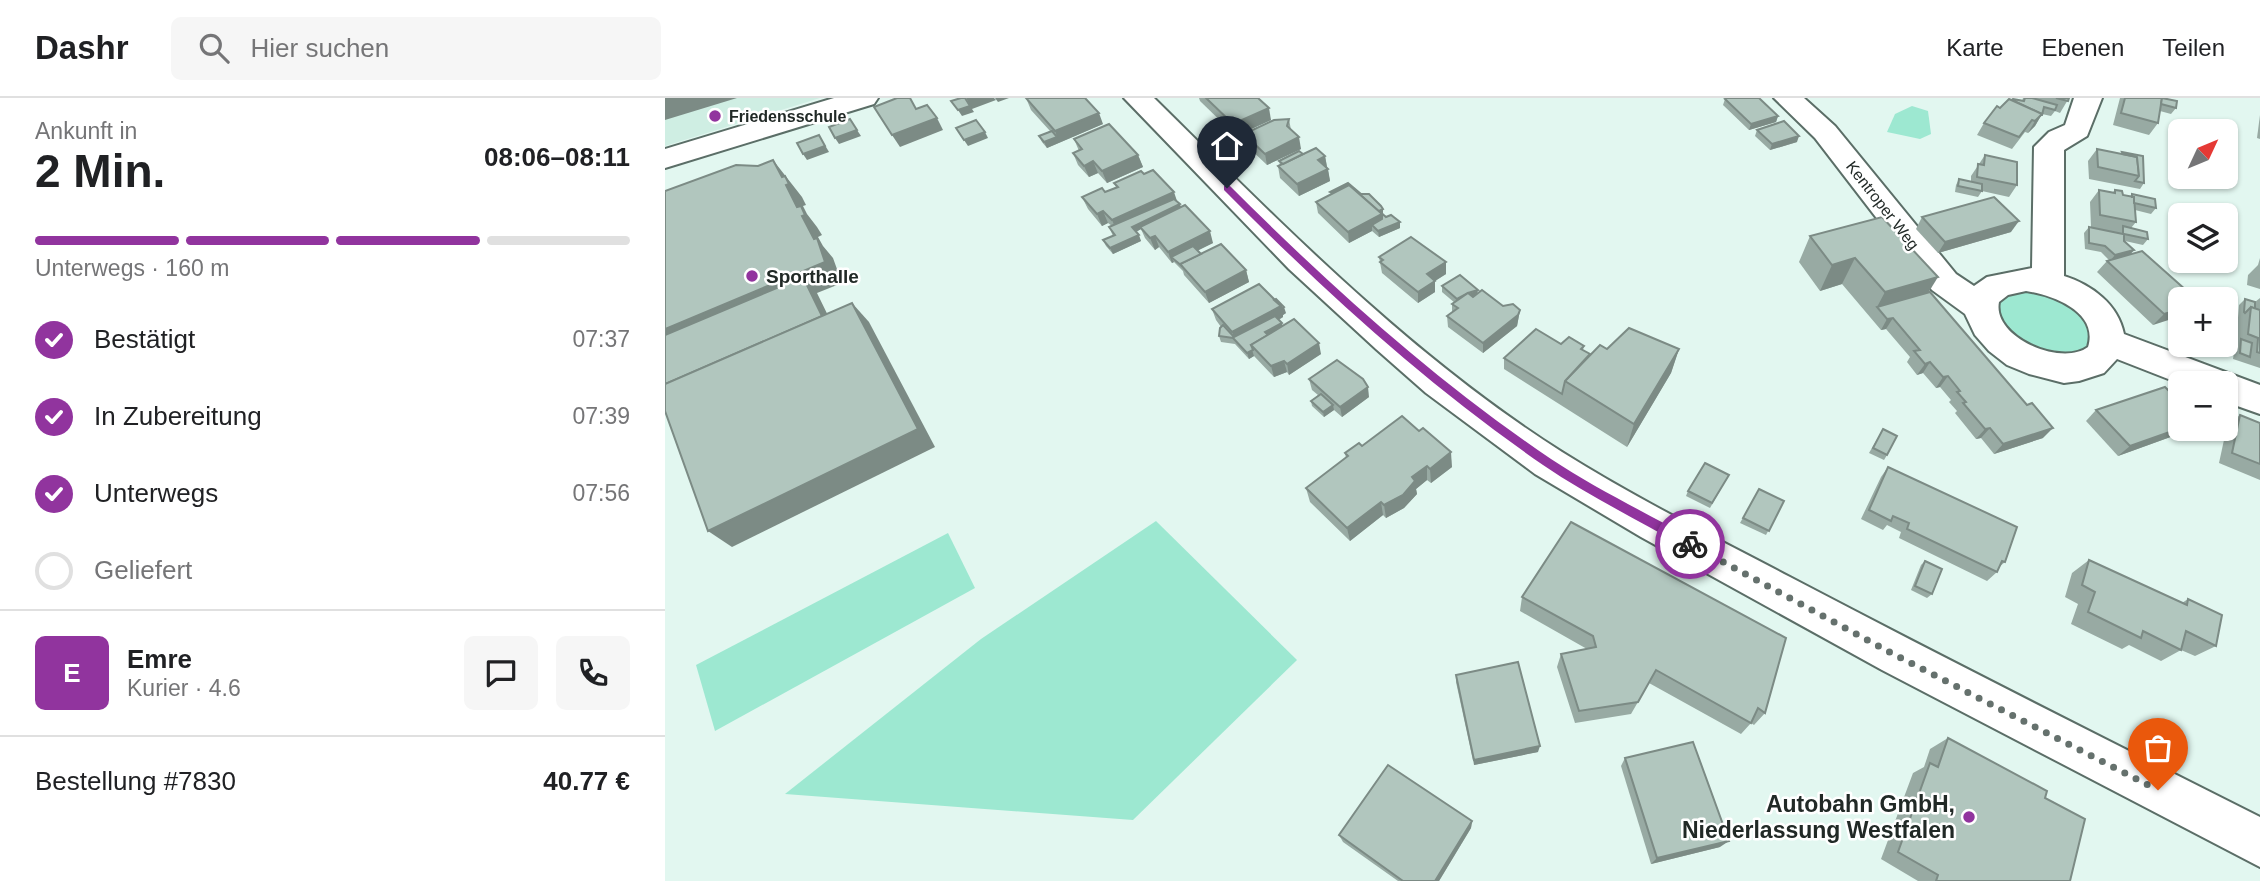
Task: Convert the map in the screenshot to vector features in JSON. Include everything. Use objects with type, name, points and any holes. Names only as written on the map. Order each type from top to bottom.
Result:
[{"type":"street","points":[[665,159],[864,98]]},
{"type":"street","points":[[1138,98],[1300,261],[1388,340],[1439,383],[1548,463],[1655,525],[1897,656],[2260,843]]},
{"type":"street","name":"Kentroper Weg","points":[[1788,98],[1825,132],[1944,282],[1980,307]]},
{"type":"street","points":[[2048,282],[2049,148],[2060,138],[2077,130],[2088,98]]},
{"type":"street","points":[[2026,279],[2048,282],[2075,293],[2089,303],[2106,326],[2109,342],[2101,357],[2091,364],[2065,369],[2049,367],[2018,356],[2005,347],[1985,324],[1980,307],[1988,291],[1998,284],[2026,279]]},
{"type":"street","points":[[2109,342],[2185,371]]},
{"type":"street","points":[[2238,392],[2260,400]]},
{"type":"shaded area","name":"Friedensschule","points":[[665,98],[820,98],[665,146]]},
{"type":"green space","points":[[1912,106],[1928,111],[1931,134],[1920,139],[1887,132],[1895,114]]},
{"type":"green space","points":[[2040,289],[2089,316],[2091,351],[2043,357],[1997,321],[1997,301],[2004,294]]},
{"type":"green space","points":[[1156,521],[1297,660],[1133,820],[785,794],[981,639]]},
{"type":"green space","points":[[948,533],[975,588],[715,731],[696,665]]},
{"type":"building","points":[[897,98],[910,98],[916,109],[927,105],[937,118],[892,135],[874,107]]},
{"type":"building","points":[[965,98],[970,106],[958,110],[951,101]]},
{"type":"building","points":[[1026,98],[1085,98],[1099,113],[1055,131]]},
{"type":"building","points":[[1206,98],[1258,98],[1269,108],[1233,124]]},
{"type":"building","points":[[1759,98],[1778,116],[1751,124],[1725,99]]},
{"type":"building","points":[[2025,98],[2057,105],[2055,110],[2044,107],[2041,115],[2012,100],[2024,101]]},
{"type":"building","points":[[2125,98],[2162,98],[2158,123],[2121,113]]},
{"type":"building","points":[[2162,98],[2177,101],[2176,108],[2161,104]]},
{"type":"building","points":[[2009,99],[2042,114],[2035,121],[2032,120],[2019,137],[1984,123],[1997,106],[2000,108]]},
{"type":"building","points":[[850,119],[857,130],[835,138],[829,127]]},
{"type":"building","points":[[1289,119],[1287,126],[1299,137],[1265,154],[1244,134],[1274,120]]},
{"type":"building","points":[[976,120],[985,132],[964,140],[956,128]]},
{"type":"building","points":[[1784,121],[1799,136],[1772,144],[1757,130]]},
{"type":"building","points":[[1109,124],[1138,155],[1102,171],[1093,161],[1084,166],[1073,153],[1082,149],[1074,139]]},
{"type":"building","points":[[1052,131],[1057,137],[1044,142],[1039,136]]},
{"type":"building","points":[[819,135],[825,146],[803,154],[797,143]]},
{"type":"building","points":[[1316,148],[1325,156],[1318,160],[1328,169],[1297,184],[1278,166]]},
{"type":"building","points":[[2097,149],[2137,157],[2139,176],[2098,167]]},
{"type":"building","points":[[1299,151],[1303,154],[1283,164],[1279,161]]},
{"type":"building","points":[[2122,152],[2143,156],[2144,183],[2135,181],[2139,176],[2137,157]]},
{"type":"building","points":[[1985,155],[2017,162],[2017,185],[1977,177],[1978,164],[1984,165]]},
{"type":"building","name":"Sporthalle","points":[[773,160],[782,177],[785,176],[789,184],[786,185],[797,207],[801,206],[805,215],[802,216],[814,239],[817,238],[825,262],[665,329],[665,191],[736,165],[758,166]]},
{"type":"building","points":[[1153,170],[1174,192],[1112,220],[1103,211],[1097,214],[1082,197],[1102,188],[1105,192],[1118,187],[1114,183],[1141,171],[1144,174]]},
{"type":"building","points":[[1959,179],[1982,184],[1982,191],[1958,186]]},
{"type":"building","points":[[1348,183],[1361,194],[1369,194],[1381,206],[1383,209],[1379,211],[1386,217],[1391,215],[1400,222],[1378,231],[1372,225],[1382,219],[1382,214],[1349,185],[1330,192]]},
{"type":"building","points":[[1349,185],[1382,214],[1348,232],[1316,202]]},
{"type":"building","points":[[2099,190],[2115,193],[2115,190],[2122,191],[2123,195],[2134,197],[2136,222],[2100,215]]},
{"type":"building","points":[[2132,194],[2155,199],[2156,208],[2134,203]]},
{"type":"building","points":[[1994,197],[2019,221],[1945,242],[1922,217]]},
{"type":"building","points":[[1174,199],[1180,204],[1132,227],[1139,235],[1110,248],[1103,240],[1115,235],[1109,227]]},
{"type":"building","points":[[1185,205],[1210,231],[1168,252],[1155,236],[1150,238],[1140,227]]},
{"type":"building","points":[[1882,217],[1938,277],[1885,292],[1855,258],[1832,265],[1810,236]]},
{"type":"building","points":[[2123,226],[2147,232],[2148,239],[2124,234],[2124,241],[2134,250],[2115,255],[2105,246],[2089,243],[2089,227],[2123,234]]},
{"type":"building","points":[[1411,237],[1446,262],[1427,274],[1435,281],[1418,292],[1380,262],[1383,260],[1379,257]]},
{"type":"building","points":[[1221,244],[1246,270],[1205,292],[1180,264]]},
{"type":"building","points":[[1193,246],[1201,254],[1180,264],[1182,266],[1171,257]]},
{"type":"building","points":[[2142,251],[2182,287],[2168,287],[2168,313],[2164,314],[2107,261]]},
{"type":"building","points":[[1460,275],[1478,290],[1457,299],[1442,286]]},
{"type":"building","points":[[803,277],[822,316],[665,384],[665,335]]},
{"type":"building","points":[[1259,284],[1281,306],[1232,332],[1212,309]]},
{"type":"building","points":[[1482,290],[1503,306],[1513,304],[1520,310],[1518,315],[1483,343],[1447,316],[1458,308],[1452,304],[1468,293],[1473,297]]},
{"type":"building","points":[[1930,292],[2027,405],[2032,403],[2053,428],[2003,444],[1990,428],[1985,429],[1963,403],[1966,402],[1957,392],[1960,391],[1948,376],[1943,377],[1930,362],[1925,364],[1914,351],[1920,350],[1893,318],[1887,319],[1877,307]]},
{"type":"building","points":[[2245,299],[2255,302],[2255,309],[2251,307],[2244,312]]},
{"type":"building","points":[[852,303],[918,429],[708,531],[665,411],[665,384]]},
{"type":"building","points":[[2251,307],[2260,310],[2260,353],[2257,352],[2258,338],[2248,334]]},
{"type":"building","points":[[1275,316],[1282,323],[1265,332],[1268,335],[1251,345],[1253,350],[1247,353],[1233,338],[1219,336],[1223,325],[1234,337]]},
{"type":"building","points":[[1294,319],[1319,343],[1287,364],[1284,361],[1271,366],[1251,345]]},
{"type":"building","points":[[1629,328],[1679,349],[1634,424],[1565,381],[1600,345],[1607,349]]},
{"type":"building","points":[[1536,329],[1561,344],[1569,337],[1584,346],[1581,349],[1590,354],[1565,381],[1562,394],[1504,358]]},
{"type":"building","points":[[2241,339],[2252,343],[2250,357],[2240,353]]},
{"type":"building","points":[[1337,360],[1363,379],[1368,387],[1340,407],[1309,379]]},
{"type":"building","points":[[2165,387],[2168,390],[2168,433],[2130,446],[2096,410]]},
{"type":"building","points":[[1321,394],[1333,405],[1323,412],[1311,401]]},
{"type":"building","points":[[2240,415],[2260,423],[2260,464],[2232,453],[2235,441],[2238,441]]},
{"type":"building","points":[[1402,416],[1419,431],[1423,428],[1451,452],[1430,469],[1427,466],[1412,477],[1415,481],[1403,495],[1384,505],[1381,502],[1347,528],[1306,488],[1348,456],[1345,453],[1359,443],[1362,446]]},
{"type":"building","points":[[1883,429],[1897,436],[1887,455],[1873,448]]},
{"type":"building","points":[[1705,463],[1729,475],[1712,503],[1688,491]]},
{"type":"building","points":[[1888,467],[2017,527],[2005,562],[2002,561],[1997,572],[1907,529],[1909,523],[1893,516],[1891,521],[1869,510]]},
{"type":"building","points":[[1759,489],[1784,501],[1769,531],[1743,518]]},
{"type":"building","points":[[1571,522],[1786,638],[1765,713],[1758,708],[1751,723],[1656,670],[1638,702],[1579,711],[1561,654],[1596,647],[1593,636],[1522,597]]},
{"type":"building","points":[[2089,560],[2187,605],[2188,599],[2222,615],[2216,646],[2186,631],[2181,650],[2143,631],[2141,638],[2088,612],[2095,592],[2082,585]]},
{"type":"building","points":[[1925,561],[1942,569],[1932,594],[1915,586]]},
{"type":"building","points":[[1518,662],[1540,746],[1474,760],[1456,675]]},
{"type":"building","name":"Autobahn GmbH, Niederlassung Westfalen","points":[[1948,738],[2047,791],[2045,798],[2085,819],[2070,881],[1936,881],[1938,875],[1898,852],[1930,763],[1938,767]]},
{"type":"building","points":[[1693,742],[1729,841],[1657,858],[1625,758]]},
{"type":"building","points":[[1388,765],[1472,821],[1435,881],[1403,881],[1339,835]]},
{"type":"way so far","points":[[1690,544],[1897,656],[2158,790]]},
{"type":"place","name":"Friedensschule","points":[[715,116]]},
{"type":"place","name":"Sporthalle","points":[[752,276]]},
{"type":"place","name":"Autobahn GmbH, Niederlassung Westfalen","points":[[1969,817]]},
{"type":"route","points":[[1227,188],[1300,261],[1439,383],[1548,463],[1690,544]]}]
